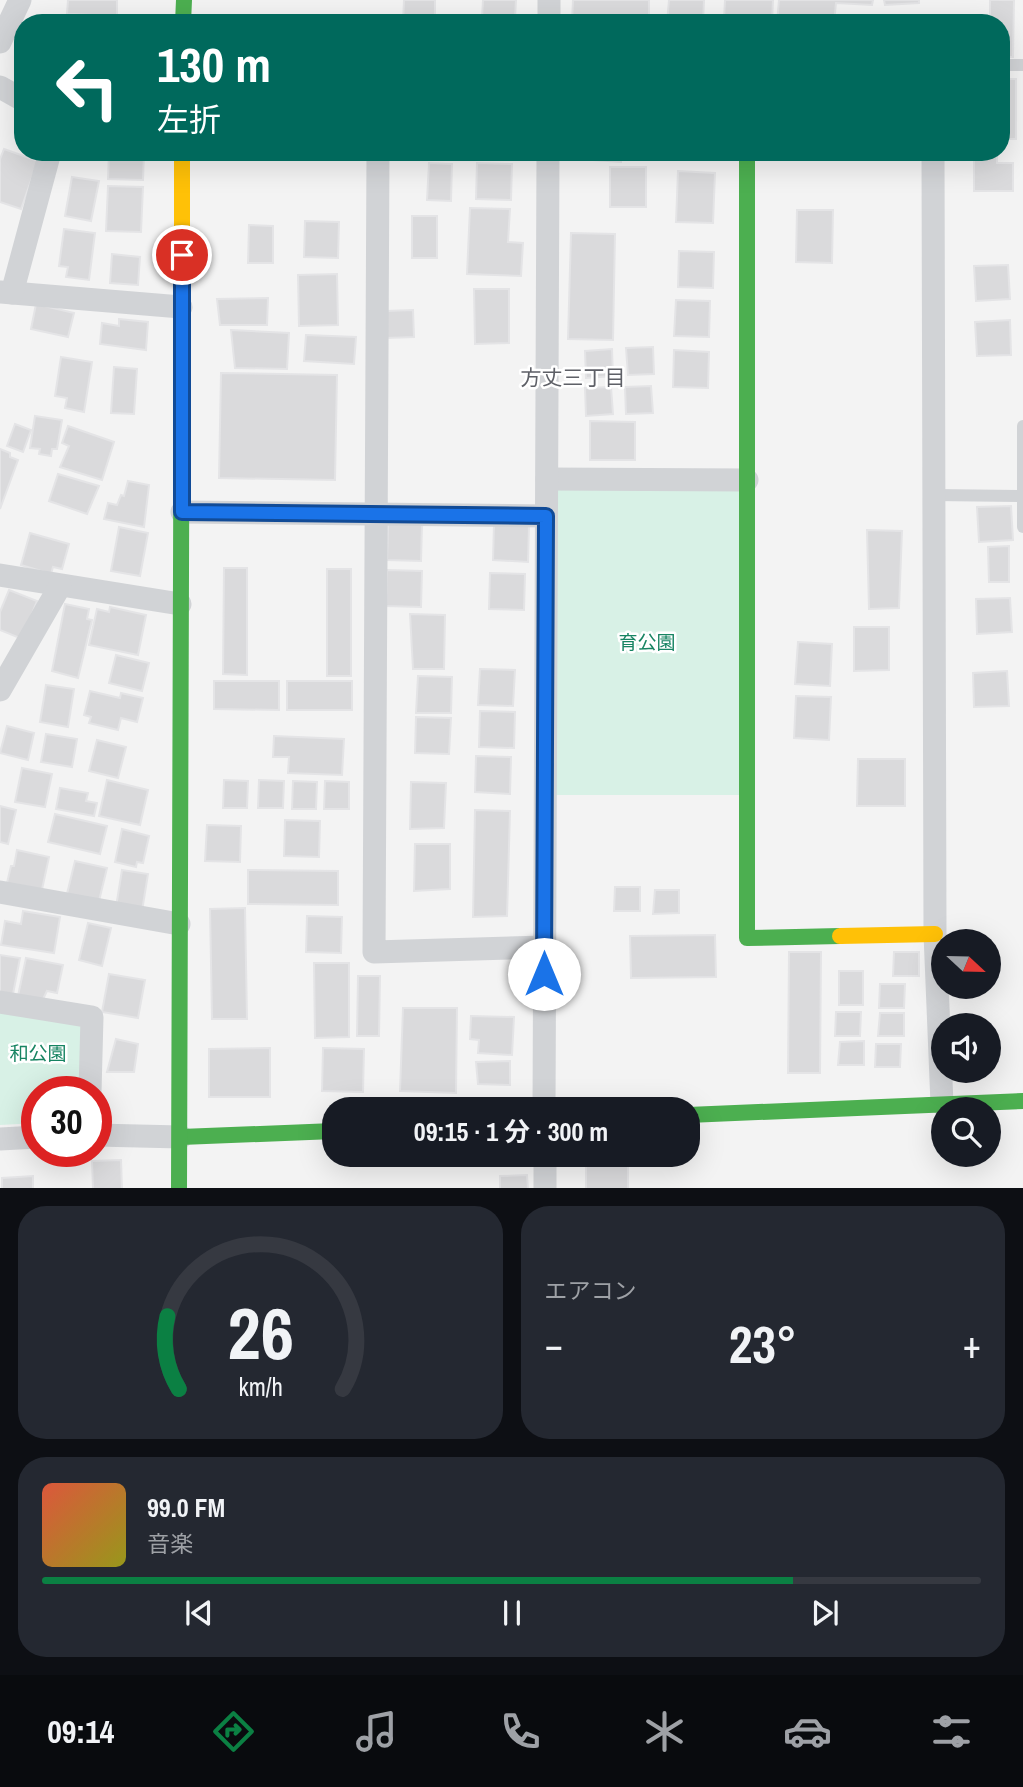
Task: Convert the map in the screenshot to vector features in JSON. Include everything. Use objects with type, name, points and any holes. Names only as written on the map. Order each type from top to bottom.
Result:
[{"type":"street","points":[[0,42],[20,0]]},
{"type":"street","points":[[47,161],[6,293],[181,307]]},
{"type":"street","points":[[179,1188],[182,161]]},
{"type":"street","points":[[378,161],[374,514],[374,951],[544,947]]},
{"type":"street","points":[[544,1097],[548,161]]},
{"type":"street","points":[[747,161],[747,938],[931,934]]},
{"type":"street","points":[[933,161],[935,929]]},
{"type":"street","points":[[547,480],[747,480]]},
{"type":"street","points":[[182,512],[546,516]]},
{"type":"street","points":[[0,575],[180,604]]},
{"type":"street","points":[[0,691],[60,586]]},
{"type":"street","points":[[0,892],[179,924]]},
{"type":"street","points":[[938,999],[942,1097]]},
{"type":"street","points":[[0,1002],[92,1017],[90,1076]]},
{"type":"street","points":[[1001,1102],[1023,1101]]},
{"type":"street","points":[[700,1114],[931,1104]]},
{"type":"street","points":[[112,1136],[181,1138],[322,1131]]},
{"type":"street","points":[[0,1139],[21,1138]]},
{"type":"street","points":[[544,1167],[545,1188]]},
{"type":"lane","points":[[1023,426],[1023,527]]},
{"type":"lane","points":[[934,495],[1023,496]]},
{"type":"green space","name":"育公園","points":[[547,479],[747,489],[747,795],[545,795]]},
{"type":"green space","name":"和公園","points":[[0,1006],[82,1024],[81,1076],[21,1076],[21,1124],[0,1125]]},
{"type":"building","points":[[68,0],[117,0],[117,14],[67,14]]},
{"type":"building","points":[[404,0],[435,0],[435,14],[403,14]]},
{"type":"building","points":[[483,0],[516,0],[515,14],[482,14]]},
{"type":"building","points":[[573,0],[649,0],[649,14],[572,14]]},
{"type":"building","points":[[669,0],[704,0],[703,14],[668,14]]},
{"type":"building","points":[[725,0],[773,0],[772,14],[724,14]]},
{"type":"building","points":[[779,0],[873,0],[872,5],[836,3],[835,14],[778,14]]},
{"type":"building","points":[[884,0],[919,0],[919,3],[885,5]]},
{"type":"building","points":[[990,0],[1014,0],[1013,57],[1010,57],[1010,14],[990,14]]},
{"type":"building","points":[[1010,79],[1016,79],[1016,139],[1010,139]]},
{"type":"building","points":[[4,149],[14,153],[14,161],[38,161],[21,209],[0,202],[0,159]]},
{"type":"building","points":[[109,161],[144,161],[143,180],[108,179]]},
{"type":"building","points":[[974,161],[1013,163],[1013,191],[974,191]]},
{"type":"building","points":[[429,163],[452,164],[451,201],[427,200]]},
{"type":"building","points":[[477,163],[512,164],[511,200],[476,199]]},
{"type":"building","points":[[610,167],[646,167],[646,207],[610,207]]},
{"type":"building","points":[[678,171],[715,173],[713,223],[676,222]]},
{"type":"building","points":[[72,177],[99,181],[91,221],[65,216]]},
{"type":"building","points":[[108,186],[143,187],[141,232],[106,231]]},
{"type":"building","points":[[470,208],[510,209],[508,242],[523,243],[521,276],[467,274]]},
{"type":"building","points":[[797,210],[833,210],[832,263],[796,262]]},
{"type":"building","points":[[412,216],[437,216],[437,258],[412,258]]},
{"type":"building","points":[[305,221],[339,222],[338,258],[304,257]]},
{"type":"building","points":[[249,225],[273,226],[273,263],[248,263]]},
{"type":"building","points":[[64,229],[95,233],[89,280],[66,277],[68,267],[59,266]]},
{"type":"building","points":[[571,233],[615,234],[613,340],[568,339]]},
{"type":"building","points":[[679,251],[714,252],[713,288],[678,287]]},
{"type":"building","points":[[112,254],[140,257],[138,285],[110,283]]},
{"type":"building","points":[[1008,265],[1010,299],[976,301],[974,266]]},
{"type":"building","points":[[337,274],[338,325],[299,326],[298,275]]},
{"type":"building","points":[[474,289],[509,289],[509,343],[475,344]]},
{"type":"building","points":[[268,298],[267,325],[220,325],[217,299]]},
{"type":"building","points":[[676,300],[710,301],[709,337],[674,336]]},
{"type":"building","points":[[36,304],[74,313],[68,337],[31,329]]},
{"type":"building","points":[[413,310],[414,337],[387,338],[386,311]]},
{"type":"building","points":[[119,319],[148,322],[146,350],[100,344],[102,323],[119,326]]},
{"type":"building","points":[[1010,320],[1011,355],[977,356],[975,322]]},
{"type":"building","points":[[231,330],[289,333],[287,369],[235,368]]},
{"type":"building","points":[[306,335],[356,337],[354,364],[304,361]]},
{"type":"building","points":[[653,347],[654,374],[628,375],[626,348]]},
{"type":"building","points":[[612,349],[613,376],[586,378],[585,351]]},
{"type":"building","points":[[674,350],[709,352],[708,388],[673,387]]},
{"type":"building","points":[[61,357],[92,362],[84,412],[65,408],[67,398],[55,396]]},
{"type":"building","points":[[114,367],[137,369],[134,414],[111,413]]},
{"type":"building","points":[[221,373],[337,375],[335,480],[219,478]]},
{"type":"building","points":[[651,386],[653,413],[626,414],[625,387]]},
{"type":"building","points":[[611,387],[613,414],[586,416],[585,388]]},
{"type":"building","points":[[35,416],[62,420],[57,449],[52,449],[51,456],[39,454],[40,449],[30,448]]},
{"type":"building","points":[[590,421],[635,422],[635,460],[590,460]]},
{"type":"building","points":[[15,424],[31,430],[23,452],[7,446]]},
{"type":"building","points":[[68,426],[114,442],[102,480],[60,467],[69,446],[62,443]]},
{"type":"building","points":[[0,449],[18,460],[0,509]]},
{"type":"building","points":[[58,474],[99,486],[87,514],[49,501]]},
{"type":"building","points":[[128,481],[149,485],[144,527],[104,519],[108,503],[117,505],[121,495],[124,496]]},
{"type":"building","points":[[1011,506],[1013,540],[979,542],[977,507]]},
{"type":"building","points":[[388,524],[422,525],[421,561],[387,560]]},
{"type":"building","points":[[494,524],[529,526],[528,562],[493,560]]},
{"type":"building","points":[[119,527],[148,533],[140,576],[111,571]]},
{"type":"building","points":[[867,530],[902,531],[899,608],[869,609]]},
{"type":"building","points":[[30,533],[69,544],[62,569],[53,567],[51,574],[21,565]]},
{"type":"building","points":[[1009,546],[1009,582],[989,582],[988,547]]},
{"type":"building","points":[[224,568],[247,568],[247,675],[223,674]]},
{"type":"building","points":[[327,569],[351,569],[351,676],[327,676]]},
{"type":"building","points":[[387,570],[422,571],[421,607],[386,606]]},
{"type":"building","points":[[490,573],[525,574],[524,610],[489,609]]},
{"type":"building","points":[[9,590],[37,601],[22,639],[0,630],[0,612]]},
{"type":"building","points":[[1010,598],[1012,632],[977,634],[976,599]]},
{"type":"building","points":[[65,604],[89,609],[87,619],[92,620],[78,678],[52,671]]},
{"type":"building","points":[[110,607],[146,615],[138,655],[89,645],[97,609],[109,612]]},
{"type":"building","points":[[410,614],[445,615],[444,669],[413,669]]},
{"type":"building","points":[[854,627],[889,627],[889,670],[854,671]]},
{"type":"building","points":[[798,642],[832,644],[830,686],[795,684]]},
{"type":"building","points":[[116,655],[149,663],[142,691],[109,683]]},
{"type":"building","points":[[480,669],[515,670],[513,706],[478,705]]},
{"type":"building","points":[[1007,671],[1009,706],[974,707],[973,673]]},
{"type":"building","points":[[418,676],[452,677],[451,713],[416,713]]},
{"type":"building","points":[[214,681],[279,681],[279,710],[214,709]]},
{"type":"building","points":[[287,681],[352,681],[352,710],[287,710]]},
{"type":"building","points":[[46,685],[74,689],[68,727],[40,722]]},
{"type":"building","points":[[90,691],[120,698],[121,693],[143,698],[137,722],[121,718],[118,730],[89,723],[91,717],[84,715]]},
{"type":"building","points":[[796,696],[831,697],[829,740],[794,738]]},
{"type":"building","points":[[480,711],[515,712],[514,748],[479,747]]},
{"type":"building","points":[[416,717],[451,718],[449,754],[415,753]]},
{"type":"building","points":[[7,726],[34,733],[28,760],[0,753]]},
{"type":"building","points":[[46,734],[77,739],[72,767],[41,762]]},
{"type":"building","points":[[274,736],[344,739],[342,775],[288,773],[289,757],[273,757]]},
{"type":"building","points":[[97,740],[126,747],[118,778],[89,771]]},
{"type":"building","points":[[476,756],[511,757],[510,794],[475,792]]},
{"type":"building","points":[[858,759],[905,759],[905,806],[857,806]]},
{"type":"building","points":[[22,768],[52,774],[45,807],[15,802]]},
{"type":"building","points":[[107,780],[148,790],[140,825],[99,816]]},
{"type":"building","points":[[224,780],[248,781],[247,808],[223,808]]},
{"type":"building","points":[[259,780],[284,781],[283,808],[258,808]]},
{"type":"building","points":[[293,781],[317,782],[316,809],[292,809]]},
{"type":"building","points":[[325,781],[349,782],[349,809],[324,809]]},
{"type":"building","points":[[411,782],[446,783],[444,828],[410,829]]},
{"type":"building","points":[[60,788],[88,793],[86,801],[97,803],[94,816],[56,809]]},
{"type":"building","points":[[0,806],[16,810],[8,844],[0,842]]},
{"type":"building","points":[[475,810],[510,811],[507,916],[473,917]]},
{"type":"building","points":[[55,814],[107,826],[100,854],[48,842]]},
{"type":"building","points":[[285,820],[320,821],[319,857],[284,856]]},
{"type":"building","points":[[207,825],[241,826],[240,862],[205,861]]},
{"type":"building","points":[[122,829],[149,836],[143,863],[137,862],[136,867],[115,862]]},
{"type":"building","points":[[415,844],[450,844],[450,889],[414,891]]},
{"type":"building","points":[[17,850],[49,857],[41,894],[6,887]]},
{"type":"building","points":[[75,861],[107,868],[98,905],[66,898]]},
{"type":"building","points":[[122,870],[148,874],[142,911],[116,907]]},
{"type":"building","points":[[248,870],[338,871],[338,905],[248,904]]},
{"type":"building","points":[[615,887],[640,887],[640,911],[614,911]]},
{"type":"building","points":[[655,890],[679,890],[679,913],[653,914]]},
{"type":"building","points":[[245,908],[247,1019],[212,1019],[210,909]]},
{"type":"building","points":[[23,911],[60,917],[54,953],[1,945],[5,921],[21,924]]},
{"type":"building","points":[[307,916],[342,917],[341,953],[306,952]]},
{"type":"building","points":[[88,923],[111,928],[102,966],[79,960]]},
{"type":"building","points":[[715,935],[716,977],[631,978],[630,936]]},
{"type":"building","points":[[789,952],[821,952],[820,1073],[788,1073]]},
{"type":"building","points":[[894,952],[919,952],[919,976],[893,976]]},
{"type":"building","points":[[0,955],[20,958],[13,994],[0,992]]},
{"type":"building","points":[[26,958],[63,965],[57,993],[47,991],[42,1001],[18,996]]},
{"type":"building","points":[[314,963],[349,963],[349,1037],[315,1038]]},
{"type":"building","points":[[839,971],[863,971],[863,1005],[839,1005]]},
{"type":"building","points":[[109,974],[145,980],[138,1018],[102,1012]]},
{"type":"building","points":[[358,976],[380,976],[379,1036],[357,1036]]},
{"type":"building","points":[[880,984],[905,984],[904,1008],[879,1008]]},
{"type":"building","points":[[403,1008],[457,1008],[456,1093],[400,1091]]},
{"type":"building","points":[[836,1012],[861,1012],[860,1036],[835,1036]]},
{"type":"building","points":[[880,1013],[904,1013],[904,1036],[878,1036]]},
{"type":"building","points":[[471,1016],[514,1017],[512,1055],[478,1053],[479,1040],[470,1039]]},
{"type":"building","points":[[116,1039],[138,1044],[134,1072],[107,1072]]},
{"type":"building","points":[[864,1041],[864,1065],[838,1065],[840,1042]]},
{"type":"building","points":[[876,1044],[901,1044],[900,1067],[875,1067]]},
{"type":"building","points":[[270,1048],[270,1097],[209,1097],[209,1049]]},
{"type":"building","points":[[323,1048],[364,1049],[363,1092],[322,1091]]},
{"type":"building","points":[[510,1061],[510,1085],[478,1084],[476,1062]]},
{"type":"building","points":[[112,1160],[121,1160],[122,1188],[93,1188],[92,1167],[112,1167]]},
{"type":"building","points":[[586,1167],[628,1167],[628,1188],[586,1188]]},
{"type":"building","points":[[527,1175],[528,1188],[500,1188],[500,1176]]},
{"type":"building","points":[[33,1176],[33,1188],[2,1188],[2,1178]]},
{"type":"traffic: fast","points":[[183,14],[184,0]]},
{"type":"traffic: fast","points":[[747,161],[747,938],[840,936]]},
{"type":"traffic: fast","points":[[179,1188],[182,262]]},
{"type":"traffic: fast","points":[[700,1114],[1023,1101]]},
{"type":"traffic: fast","points":[[181,1137],[322,1131]]},
{"type":"traffic: slow","points":[[182,161],[182,262]]},
{"type":"traffic: slow","points":[[840,936],[931,934]]},
{"type":"district","name":"方丈三丁目","points":[[573,378]]},
{"type":"route","points":[[182,255],[182,512],[546,516],[544,974]]}]
